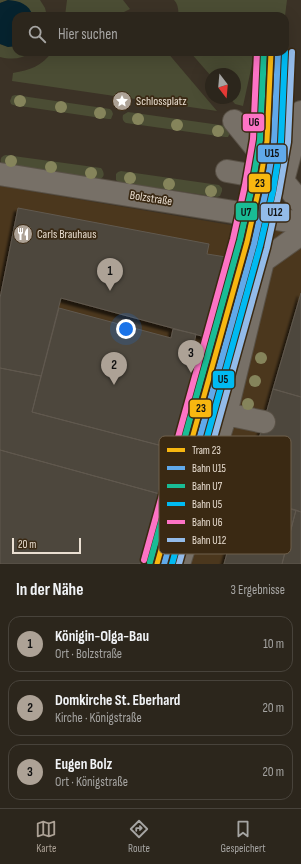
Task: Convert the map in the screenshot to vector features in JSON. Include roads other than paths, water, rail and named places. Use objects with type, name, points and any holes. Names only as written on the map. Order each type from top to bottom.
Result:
[{"type":"street","points":[[219,436],[226,414],[263,261],[247,214],[282,181],[301,112]]},
{"type":"street","points":[[234,121],[301,203]]},
{"type":"street","points":[[227,171],[282,181]]},
{"type":"street","name":"Bolzstraße","points":[[0,174],[301,223]]},
{"type":"street","points":[[263,261],[301,234]]},
{"type":"street","points":[[226,414],[264,422]]},
{"type":"street","points":[[179,564],[182,554]]},
{"type":"water","points":[[8,0],[16,1],[24,4],[31,12],[12,12],[12,46],[8,47],[0,44],[0,3]]},
{"type":"tram line","name":"23","points":[[193,436],[247,242],[259,188],[267,141],[271,56]]},
{"type":"tram line","name":"23","points":[[157,564],[160,554]]},
{"type":"rail line","name":"U12","points":[[215,436],[267,248],[279,193],[288,142],[292,52]]},
{"type":"rail line","name":"U6","points":[[178,436],[233,239],[245,185],[253,139],[257,56]]},
{"type":"rail line","name":"U7","points":[[185,436],[240,240],[252,187],[260,140],[264,56]]},
{"type":"rail line","name":"U15","points":[[200,436],[254,244],[266,190],[274,141],[278,56]]},
{"type":"rail line","name":"U5","points":[[207,436],[260,246],[273,191],[281,142],[285,56]]},
{"type":"rail line","name":"U6","points":[[144,560],[159,506]]},
{"type":"rail line","name":"U7","points":[[150,562],[159,530]]},
{"type":"rail line","name":"U15","points":[[164,564],[167,554]]},
{"type":"rail line","name":"U5","points":[[172,564],[175,554]]},
{"type":"rail line","name":"U12","points":[[179,564],[182,554]]},
{"type":"place","name":"Schlossplatz","points":[[122,101]]},
{"type":"place","name":"Carls Brauhaus","points":[[23,234]]},
{"type":"place","name":"Königin-Olga-Bau","points":[[110,291]]},
{"type":"place","name":"Eugen Bolz","points":[[191,373]]},
{"type":"place","name":"Domkirche St. Eberhard","points":[[114,385]]}]
